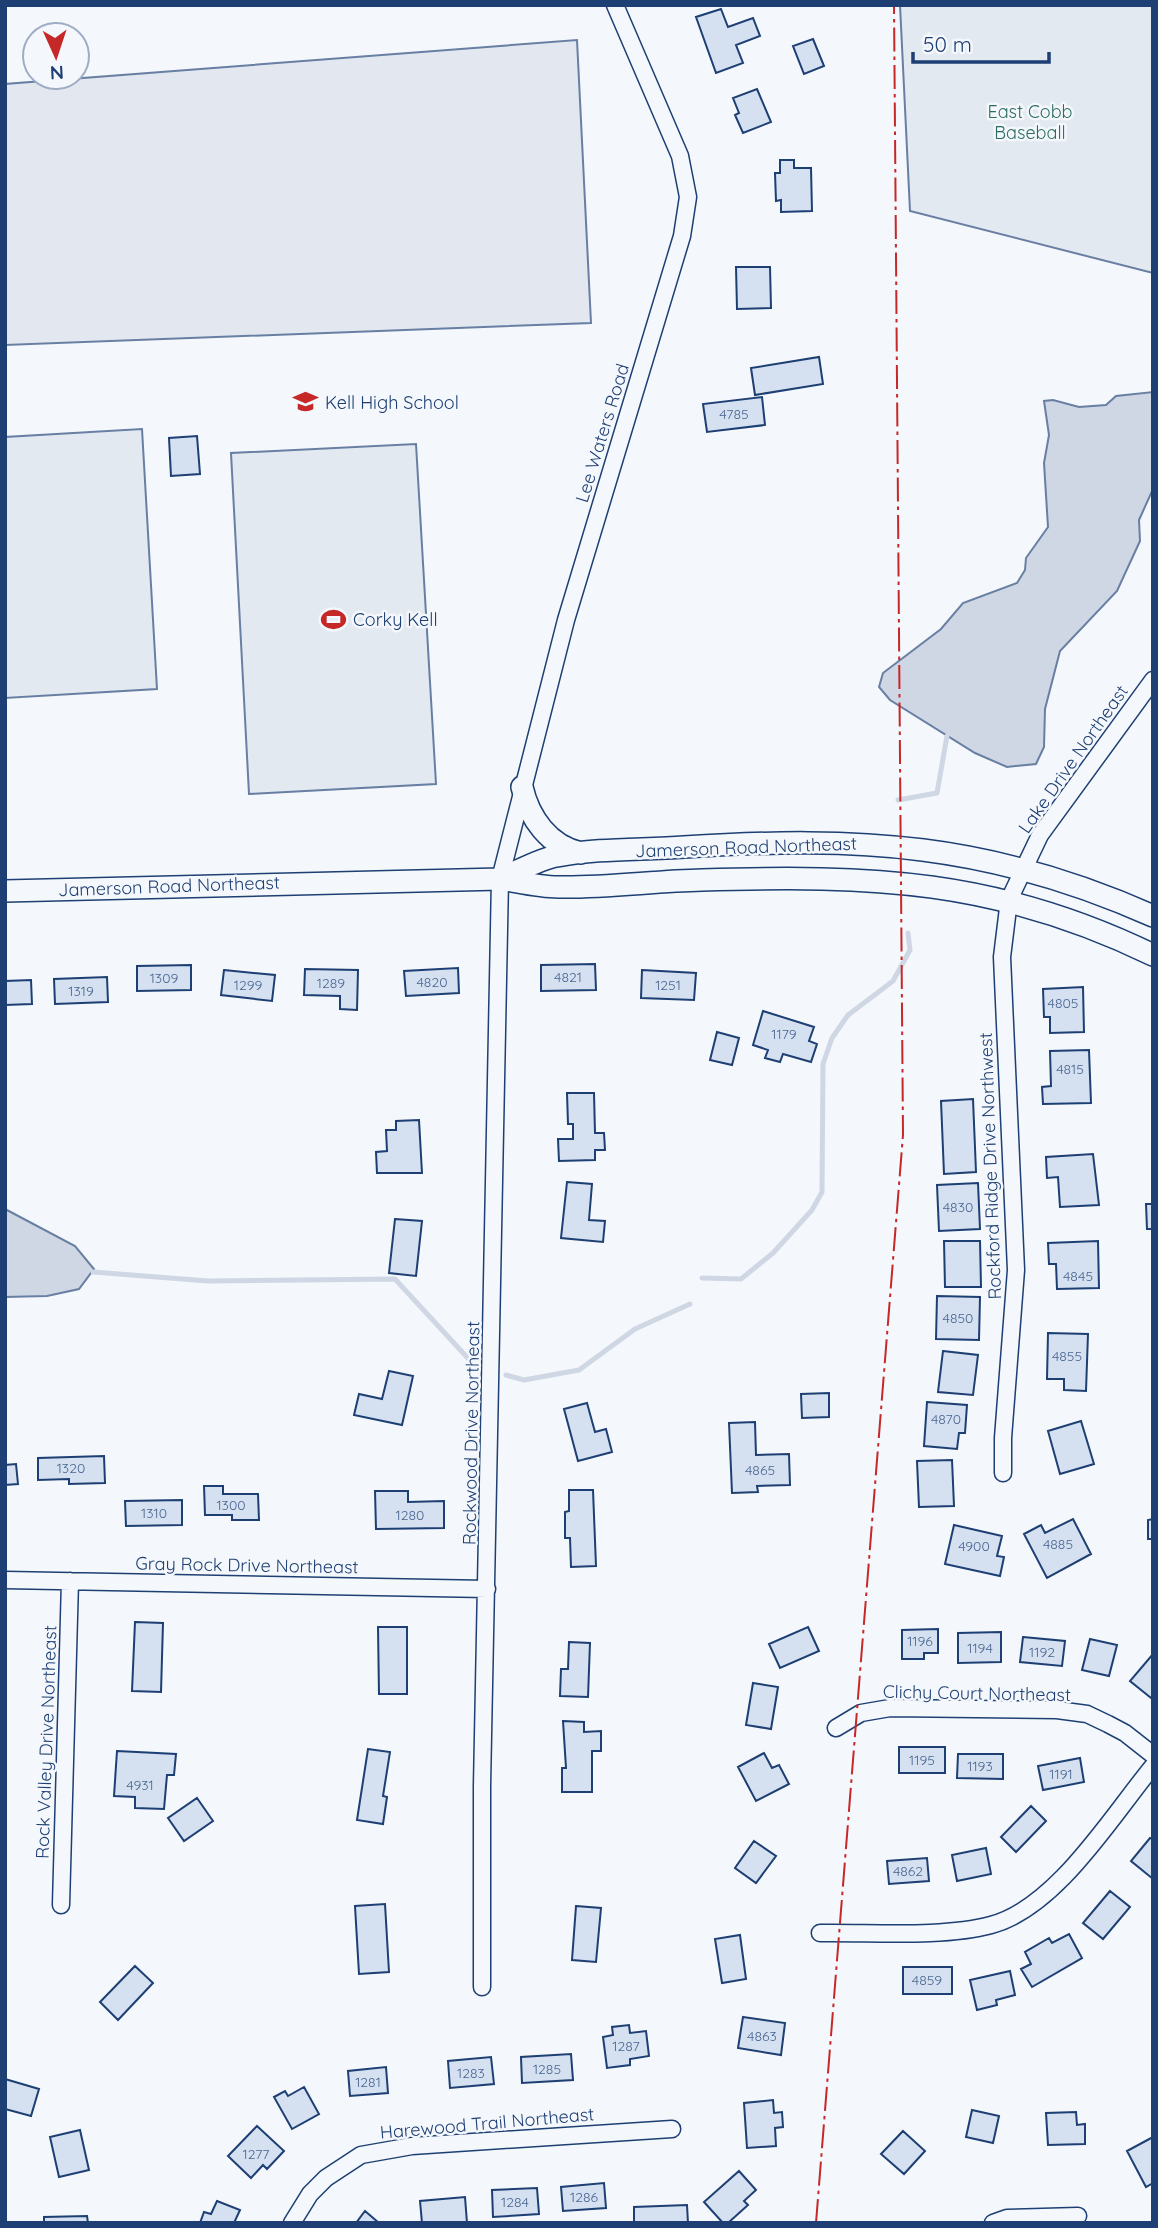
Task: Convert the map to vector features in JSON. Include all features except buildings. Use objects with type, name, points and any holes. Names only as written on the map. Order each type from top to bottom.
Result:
[{"type":"street","name":"Lee Waters Road","points":[[500,879],[566,620],[682,236],[688,197],[680,156],[615,5]]},
{"type":"street","name":"Lake Drive Northeast","points":[[1009,900],[1040,835],[1153,680]]},
{"type":"street","points":[[522,788],[528,808],[550,838],[573,851],[587,854]]},
{"type":"street","name":"Jamerson Road Northeast","points":[[500,879],[555,856],[792,842],[867,842],[927,849],[1024,867],[1153,916]]},
{"type":"street","name":"Jamerson Road Northeast","points":[[5,891],[500,879],[557,887],[758,878],[864,879],[912,883],[1009,900],[1088,926],[1153,955]]},
{"type":"street","name":"Rockwood Drive Northeast","points":[[482,1987],[482,1786],[500,879]]},
{"type":"street","name":"Rockford Ridge Drive Northwest","points":[[1003,1473],[1003,1437],[1016,1270],[1002,976],[1003,933],[1009,900]]},
{"type":"street","name":"Gray Rock Drive Northeast","points":[[5,1580],[488,1589]]},
{"type":"street","name":"Rock Valley Drive Northeast","points":[[61,1905],[70,1581]]},
{"type":"street","name":"Clichy Court Northeast","points":[[836,1728],[861,1713],[890,1708],[1057,1710],[1087,1714],[1125,1732],[1153,1755]]},
{"type":"street","points":[[820,1933],[962,1930],[991,1925],[1017,1916],[1058,1884],[1153,1766]]},
{"type":"street","name":"Harewood Trail Northeast","points":[[292,2223],[310,2194],[326,2178],[361,2155],[386,2149],[633,2129],[672,2129]]},
{"type":"street","points":[[993,2223],[1007,2218],[1078,2216]]},
{"type":"green space","name":"East Cobb Baseball","points":[[900,5],[1153,5],[1153,273],[910,211]]},
{"type":"green space","points":[[142,429],[157,689],[5,698],[5,437]]},
{"type":"green space","name":"Corky Kell","points":[[416,444],[436,784],[249,794],[231,453]]},
{"type":"shaded area","points":[[577,40],[591,323],[5,345],[5,84],[21,83],[21,91],[91,91],[91,77]]},
{"type":"shaded area","points":[[1153,392],[1153,489],[1139,520],[1140,541],[1117,591],[1060,651],[1045,709],[1044,747],[1036,764],[1007,767],[975,753],[890,700],[879,687],[883,673],[941,629],[963,603],[1017,583],[1025,570],[1026,558],[1048,527],[1044,463],[1049,435],[1044,401],[1053,400],[1079,407],[1106,405],[1116,396]]},
{"type":"shaded area","points":[[5,1209],[75,1246],[94,1269],[79,1289],[47,1296],[5,1297]]},
{"type":"waterway","points":[[898,800],[937,793],[947,736]]},
{"type":"waterway","points":[[702,1278],[741,1279],[773,1253],[812,1210],[822,1192],[823,1064],[832,1038],[848,1015],[893,981],[910,950],[908,933]]},
{"type":"waterway","points":[[93,1272],[208,1281],[395,1279],[476,1367]]},
{"type":"waterway","points":[[506,1375],[524,1380],[579,1370],[635,1329],[690,1304]]},
{"type":"power","points":[[816,2223],[903,1135],[894,5]]},
{"type":"place","name":"Kell High School","points":[[305,402]]},
{"type":"place","name":"Corky Kell","points":[[333,619]]}]
